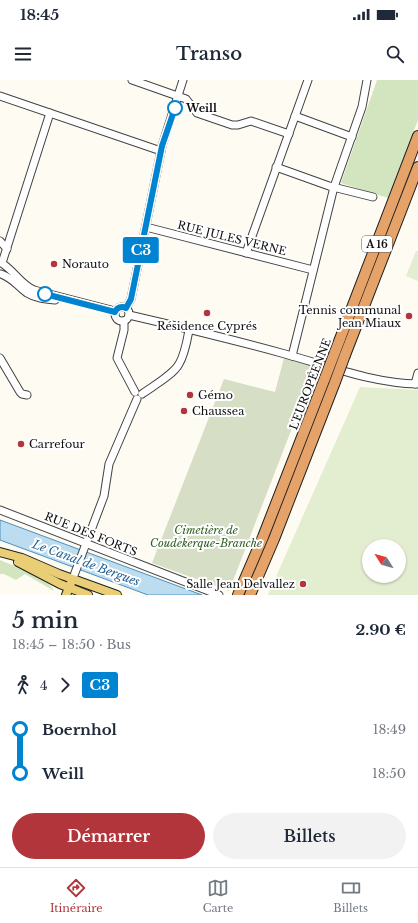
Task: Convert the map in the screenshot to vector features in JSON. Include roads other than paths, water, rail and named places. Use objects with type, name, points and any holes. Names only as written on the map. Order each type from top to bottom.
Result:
[{"type":"highway","name":"L'EUROPÉENNE","points":[[244,592],[268,555],[292,494],[330,380],[335,352],[418,136]]},
{"type":"highway","name":"L'EUROPÉENNE","points":[[244,592],[254,561],[330,380],[345,355],[418,167]]},
{"type":"main road","points":[[0,552],[22,558],[57,573],[75,574],[118,595]]},
{"type":"main road","points":[[0,552],[67,591],[88,595]]},
{"type":"main road","points":[[67,591],[75,574]]},
{"type":"main road","points":[[75,574],[78,585],[78,593]]},
{"type":"street","points":[[132,80],[188,100],[197,113],[236,126],[251,121],[289,134]]},
{"type":"street","points":[[138,395],[117,358],[124,330],[124,321],[128,319],[128,312],[161,151],[183,80]]},
{"type":"street","points":[[179,96],[187,80]]},
{"type":"street","points":[[246,253],[308,80]]},
{"type":"street","points":[[292,356],[334,187],[364,100],[367,80]]},
{"type":"street","points":[[0,96],[161,151]]},
{"type":"street","points":[[50,113],[2,263],[5,270],[0,274],[12,279],[25,291],[34,296],[83,303]]},
{"type":"street","points":[[295,116],[352,137]]},
{"type":"street","points":[[276,167],[334,187],[373,198]]},
{"type":"street","name":"RUE JULES VERNE","points":[[146,227],[314,270]]},
{"type":"street","points":[[0,241],[7,248]]},
{"type":"street","points":[[2,263],[30,289],[115,312]]},
{"type":"street","points":[[124,321],[120,321],[114,316],[119,307],[128,312],[189,330],[292,356],[366,377],[417,384],[418,372]]},
{"type":"street","points":[[75,574],[104,496],[108,465],[138,395],[178,366],[183,356],[189,330]]},
{"type":"street","points":[[0,358],[20,392],[27,394]]},
{"type":"street","name":"RUE DES FORTS","points":[[0,510],[85,547],[115,555],[220,595]]},
{"type":"water","name":"Le Canal de Bergues","points":[[0,520],[202,595],[148,595],[0,540]]},
{"type":"place","name":"Weill","points":[[175,108]]},
{"type":"place","name":"Norauto","points":[[54,264]]},
{"type":"place","name":"Résidence Cyprés","points":[[207,313]]},
{"type":"place","name":"Tennis communal Jean Miaux","points":[[409,316]]},
{"type":"place","name":"Gémo","points":[[190,395]]},
{"type":"place","name":"Chaussea","points":[[184,411]]},
{"type":"place","name":"Carrefour","points":[[21,444]]},
{"type":"place","name":"Salle Jean Delvallez","points":[[303,584]]},
{"type":"park label","name":"Cimetière de Coudekerque-Branche","points":[[206,536]]}]
